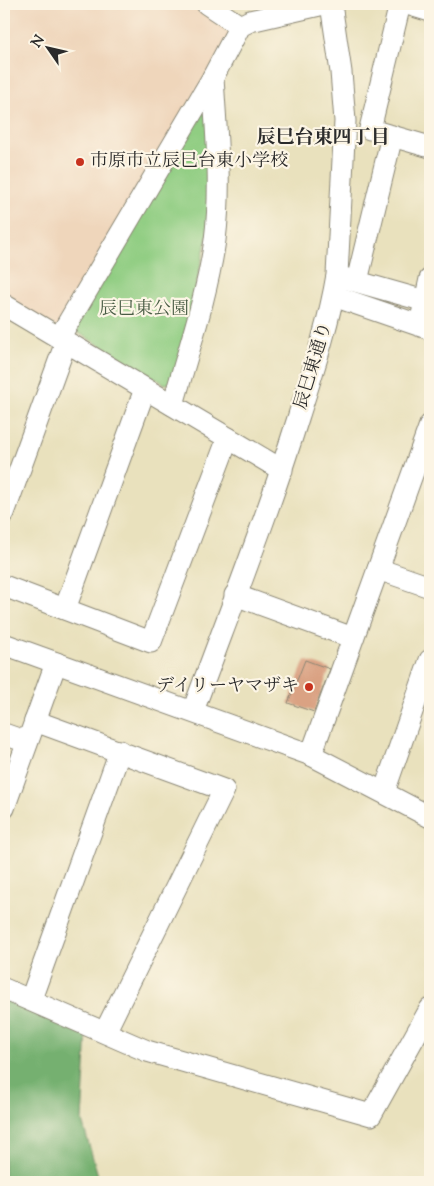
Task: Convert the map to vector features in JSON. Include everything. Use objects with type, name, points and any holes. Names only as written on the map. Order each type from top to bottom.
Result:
[{"type":"street","points":[[207,4],[240,26]]},
{"type":"street","points":[[4,513],[63,340],[213,77],[240,26],[250,20],[324,4]]},
{"type":"street","name":"辰巳東通り","points":[[193,712],[282,470],[327,328],[335,286],[344,121],[341,72],[331,4]]},
{"type":"street","points":[[370,129],[400,4]]},
{"type":"street","points":[[407,4],[430,11]]},
{"type":"street","points":[[173,405],[208,282],[215,239],[219,186],[213,77]]},
{"type":"street","points":[[344,121],[430,147]]},
{"type":"street","points":[[357,282],[392,136]]},
{"type":"street","points":[[335,286],[425,327],[425,301],[430,279]]},
{"type":"street","points":[[335,286],[357,282],[425,301]]},
{"type":"street","points":[[4,305],[282,470]]},
{"type":"street","points":[[65,609],[145,389]]},
{"type":"street","points":[[311,755],[430,426]]},
{"type":"street","points":[[4,586],[151,642],[228,438]]},
{"type":"street","points":[[378,569],[430,587]]},
{"type":"street","points":[[235,595],[353,638]]},
{"type":"street","points":[[4,644],[311,755],[430,817]]},
{"type":"street","points":[[384,792],[430,660]]},
{"type":"street","points":[[4,808],[56,663]]},
{"type":"street","points":[[35,721],[224,790],[105,1032]]},
{"type":"street","points":[[4,734],[28,742]]},
{"type":"street","points":[[31,999],[120,751]]},
{"type":"street","points":[[4,989],[31,999],[147,1051],[371,1115],[430,1010]]},
{"type":"shaded area","name":"市原市立辰巳台東小学校","points":[[4,4],[191,4],[234,28],[58,328],[4,296]]},
{"type":"green space","name":"辰巳東公園","points":[[208,100],[216,198],[174,383],[165,384],[77,332],[74,325]]},
{"type":"green space","points":[[4,996],[87,1032],[82,1121],[100,1182],[4,1182]]},
{"type":"building","points":[[305,660],[330,669],[314,712],[288,703]]},
{"type":"place","name":"市原市立辰巳台東小学校","points":[[80,162]]},
{"type":"place","name":"デイリーヤマザキ","points":[[309,687]]},
{"type":"district","name":"辰巳台東四丁目","points":[[323,138]]}]
